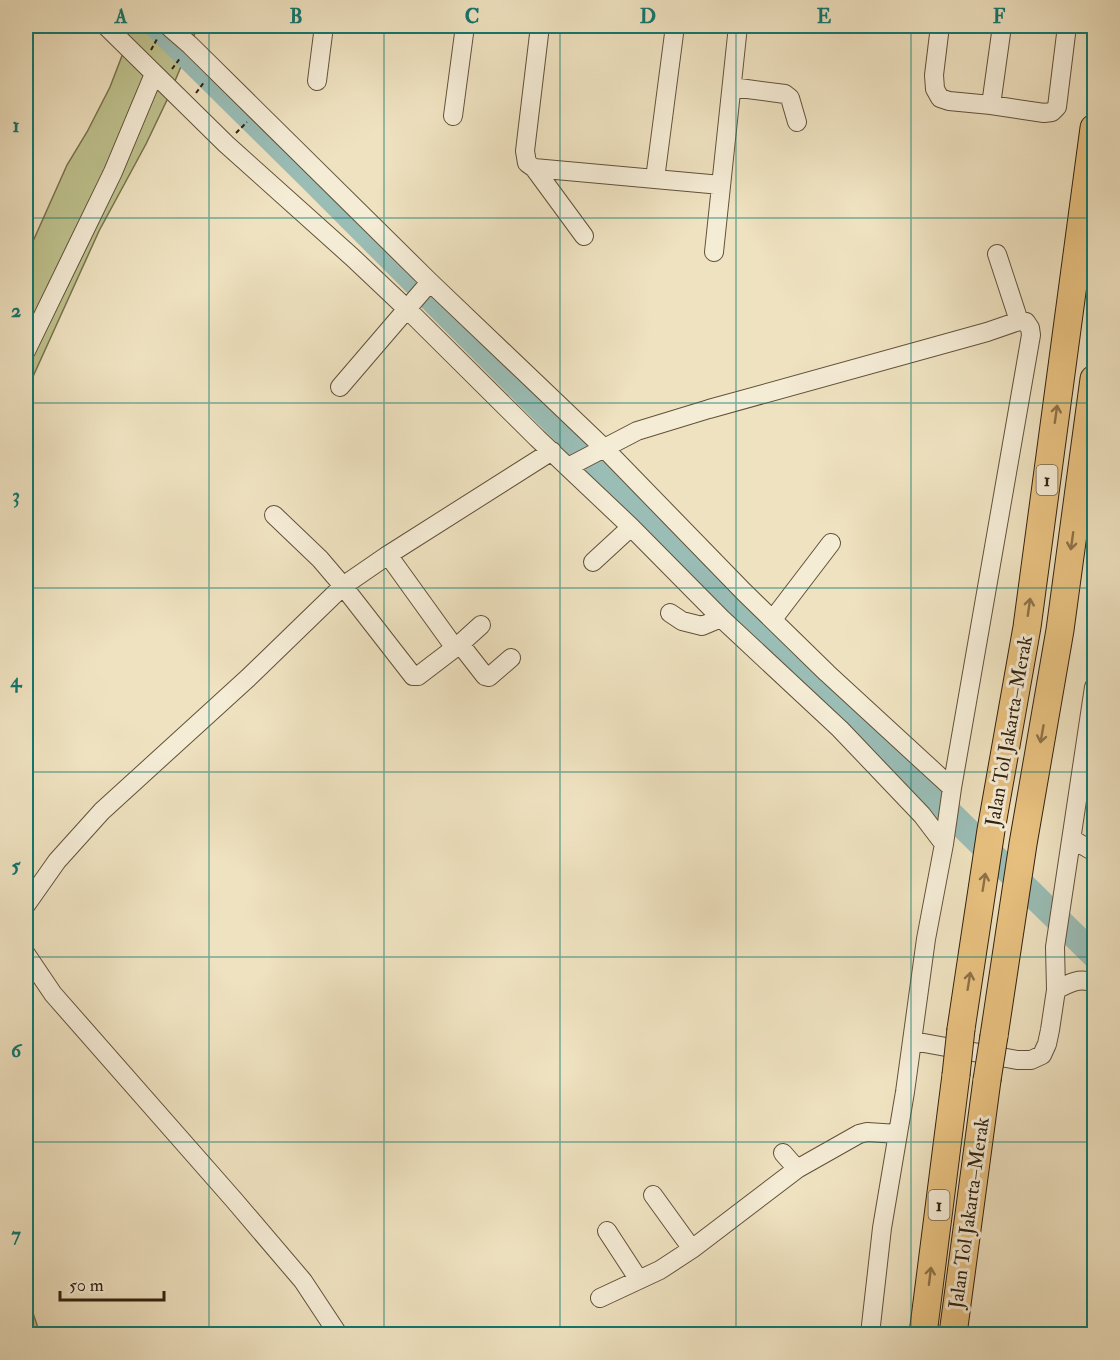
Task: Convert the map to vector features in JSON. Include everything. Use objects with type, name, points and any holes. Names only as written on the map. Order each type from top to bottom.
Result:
[{"type":"highway","name":"Jalan Tol Jakarta–Merak","points":[[923,1335],[961,1029],[991,830],[1026,627],[1095,128]]},
{"type":"highway","name":"Jalan Tol Jakarta–Merak","points":[[953,1335],[987,1080],[1023,844],[1060,630],[1095,379]]},
{"type":"street","points":[[106,26],[161,74],[226,144],[352,257],[410,305],[552,452],[570,465],[722,618],[840,729],[945,838]]},
{"type":"street","points":[[317,81],[324,26]]},
{"type":"street","points":[[453,116],[465,26]]},
{"type":"street","points":[[540,26],[525,151],[527,163],[534,168],[584,236]]},
{"type":"street","points":[[655,179],[675,26]]},
{"type":"street","points":[[714,252],[738,26]]},
{"type":"street","points":[[940,26],[934,75],[935,89],[940,98],[1044,113],[1052,112],[1057,106],[1066,26]]},
{"type":"street","points":[[991,105],[1002,26]]},
{"type":"street","points":[[163,31],[190,45],[428,285],[951,795]]},
{"type":"street","points":[[26,351],[161,74]]},
{"type":"street","points":[[732,87],[785,94],[790,98],[796,122]]},
{"type":"street","points":[[534,168],[721,185]]},
{"type":"street","points":[[997,254],[1020,321]]},
{"type":"street","points":[[339,387],[428,285]]},
{"type":"street","points":[[570,465],[636,431],[699,412],[1020,321],[1026,322],[1030,328],[1031,335],[926,939],[913,1041],[882,1228],[870,1335]]},
{"type":"street","points":[[26,905],[57,861],[102,811],[248,678],[344,586],[388,555],[552,452]]},
{"type":"street","points":[[274,515],[320,559],[344,586],[412,676],[418,676],[481,626]]},
{"type":"street","points":[[593,562],[631,527]]},
{"type":"street","points":[[773,620],[831,543]]},
{"type":"street","points":[[388,555],[457,646],[485,676],[489,677],[511,658]]},
{"type":"street","points":[[670,613],[682,621],[702,626],[722,618]]},
{"type":"street","points":[[913,1041],[1017,1060],[1031,1060],[1042,1055],[1047,1044],[1056,990],[1055,947],[1059,914],[1095,687]]},
{"type":"street","points":[[1072,839],[1095,852]]},
{"type":"street","points":[[26,954],[53,994],[303,1281],[338,1335]]},
{"type":"street","points":[[1056,990],[1082,980],[1095,983]]},
{"type":"street","points":[[600,1298],[660,1270],[692,1249],[797,1169],[859,1134],[867,1132],[898,1134]]},
{"type":"street","points":[[783,1153],[797,1169]]},
{"type":"street","points":[[653,1195],[692,1249]]},
{"type":"street","points":[[607,1231],[639,1280]]},
{"type":"path","points":[[148,57],[163,31]]},
{"type":"path","points":[[161,74],[186,51]]},
{"type":"path","points":[[192,98],[211,75]]},
{"type":"path","points":[[235,135],[253,116]]},
{"type":"green space","points":[[98,26],[198,26],[167,100],[99,231],[26,392],[26,257],[67,165],[110,87],[125,48]]},
{"type":"green space","points":[[26,1292],[40,1334],[26,1334]]},
{"type":"waterway","points":[[157,26],[670,538],[1094,955]]}]
